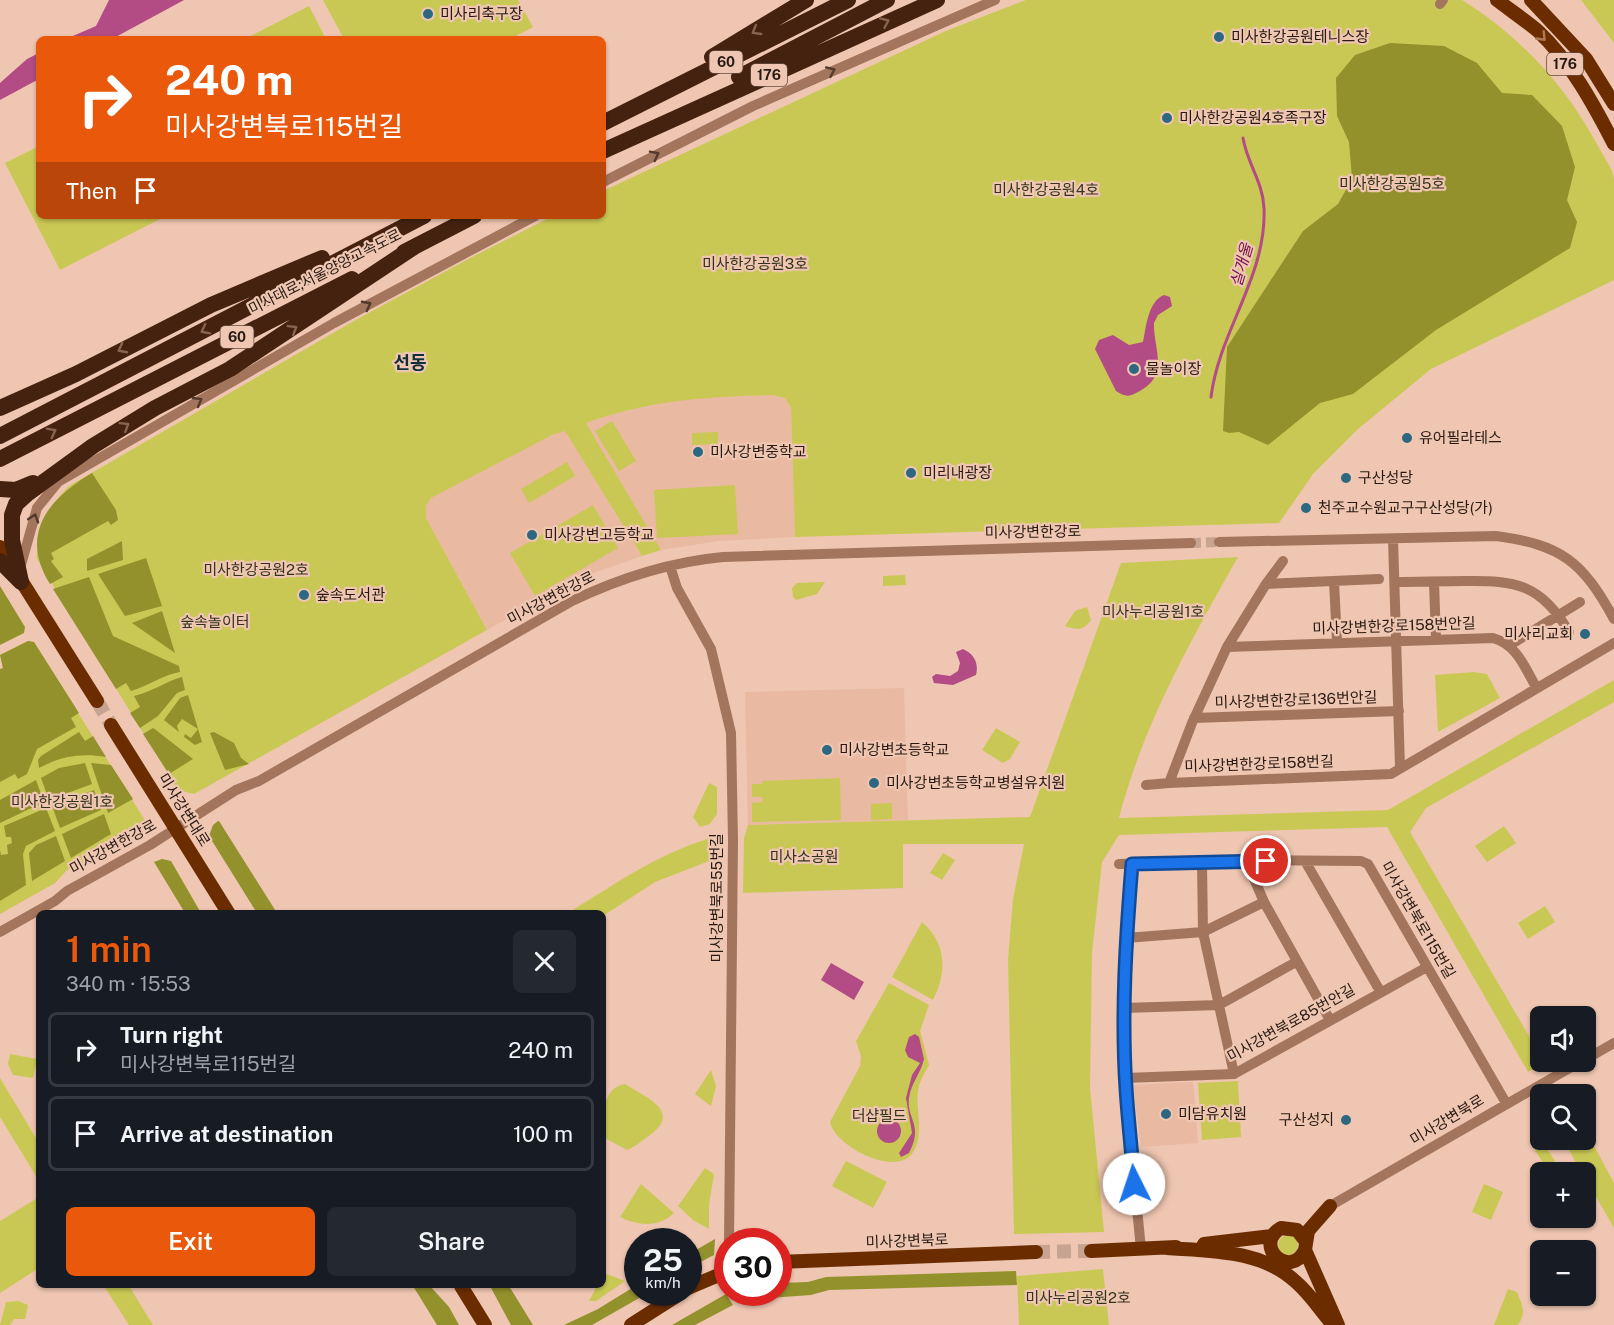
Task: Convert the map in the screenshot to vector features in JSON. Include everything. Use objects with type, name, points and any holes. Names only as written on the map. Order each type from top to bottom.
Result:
[{"type":"highway","points":[[606,120],[806,0]]},
{"type":"highway","name":"60","points":[[606,121],[848,0]]},
{"type":"highway","name":"60","points":[[606,148],[887,0]]},
{"type":"highway","name":"176","points":[[606,149],[937,0]]},
{"type":"highway","name":"미사대로;서울양양고속도로","points":[[0,436],[418,219]]},
{"type":"highway","name":"미사대로;서울양양고속도로","points":[[0,459],[468,219]]},
{"type":"highway","points":[[0,410],[30,393],[76,374],[211,305],[407,225]]},
{"type":"highway","points":[[0,489],[27,487],[155,408],[230,369],[414,247]]},
{"type":"highway","points":[[0,515],[93,446]]},
{"type":"highway","points":[[16,504],[12,515],[12,540],[20,578]]},
{"type":"highway","points":[[0,561],[20,578]]},
{"type":"main road","name":"176","points":[[1497,0],[1538,31],[1556,52],[1580,85],[1614,144]]},
{"type":"main road","name":"176","points":[[1531,0],[1586,58],[1614,104]]},
{"type":"main road","points":[[0,547],[97,702]]},
{"type":"main road","name":"미사강변대로","points":[[111,725],[227,910]]},
{"type":"main road","points":[[1091,1251],[1167,1248],[1272,1236],[1330,1206]]},
{"type":"main road","points":[[1287,1263],[1298,1259],[1308,1231],[1330,1206]]},
{"type":"main road","points":[[1286,1227],[1297,1230],[1305,1244],[1336,1325]]},
{"type":"main road","points":[[1272,1236],[1270,1242],[1272,1253]]},
{"type":"main road","points":[[1204,1244],[1272,1253],[1308,1282],[1336,1325]]},
{"type":"main road","points":[[1167,1248],[1239,1254],[1274,1267],[1297,1282],[1336,1325]]},
{"type":"main road","name":"미사강변북로","points":[[792,1261],[1036,1252]]},
{"type":"main road","points":[[462,1288],[485,1325]]},
{"type":"main road","points":[[631,1325],[661,1306]]},
{"type":"street","points":[[606,180],[753,106],[995,0]]},
{"type":"street","points":[[20,578],[37,508],[58,482],[326,327],[530,219]]},
{"type":"street","points":[[1219,542],[1496,536],[1546,546],[1568,557],[1584,573],[1614,619]]},
{"type":"street","points":[[1393,539],[1400,768]]},
{"type":"street","name":"미사강변한강로","points":[[37,910],[236,790],[259,781],[572,601],[616,581],[707,558],[1191,543]]},
{"type":"street","name":"미사강변한강로158번길","points":[[1283,561],[1266,584],[1227,648],[1194,718],[1169,783],[1391,774],[1614,643]]},
{"type":"street","name":"미사강변북로55번길","points":[[670,566],[677,588],[711,649],[731,733],[733,840],[729,1228]]},
{"type":"street","points":[[1266,584],[1379,579]]},
{"type":"street","points":[[1335,581],[1337,642]]},
{"type":"street","points":[[1395,582],[1512,582],[1532,590],[1559,615],[1569,632]]},
{"type":"street","points":[[1434,582],[1436,639]]},
{"type":"street","points":[[1536,687],[1510,645],[1580,602]]},
{"type":"street","name":"미사강변한강로158번안길","points":[[1227,648],[1337,642],[1493,638],[1510,645]]},
{"type":"street","name":"미사강변한강로136번안길","points":[[1194,718],[1399,711]]},
{"type":"street","points":[[1146,785],[1169,783]]},
{"type":"street","points":[[1246,860],[1264,902],[1330,1020]]},
{"type":"street","name":"미사강변북로115번길","points":[[1119,864],[1246,860],[1368,864],[1506,1103]]},
{"type":"street","points":[[1305,861],[1380,991]]},
{"type":"street","points":[[1202,862],[1203,932],[1234,1074]]},
{"type":"street","points":[[1132,864],[1126,938],[1125,1078],[1141,1249]]},
{"type":"street","points":[[1126,938],[1203,932],[1264,902]]},
{"type":"street","name":"미사강변한강로","points":[[0,932],[36,911]]},
{"type":"street","points":[[1124,1008],[1219,1005],[1296,962]]},
{"type":"street","name":"미사강변북로85번안길","points":[[1125,1078],[1234,1074],[1427,967]]},
{"type":"street","points":[[1596,1053],[1614,1043]]},
{"type":"street","name":"미사강변북로","points":[[1330,1206],[1562,1072]]},
{"type":"shaded area","points":[[109,0],[184,0],[118,36],[73,36],[96,26]]},
{"type":"shaded area","points":[[36,54],[36,81],[0,100],[0,83],[27,59]]},
{"type":"shaded area","points":[[1164,295],[1170,297],[1172,306],[1158,315],[1154,323],[1157,370],[1148,385],[1135,394],[1127,396],[1116,391],[1095,349],[1099,340],[1113,335],[1129,345],[1143,342],[1151,309],[1154,303]]},
{"type":"shaded area","name":"미사강변중학교","points":[[772,395],[785,398],[791,408],[795,537],[719,541],[661,550],[586,423],[618,412],[687,398]]},
{"type":"shaded area","name":"미사강변고등학교","points":[[565,430],[642,556],[585,576],[487,630],[426,518],[426,506],[431,498],[531,444]]},
{"type":"shaded area","points":[[963,649],[975,659],[976,675],[953,685],[934,683],[932,677],[936,674],[950,676],[958,671],[960,663],[956,652]]},
{"type":"shaded area","name":"미사강변초등학교","points":[[904,688],[908,820],[748,825],[745,692]]},
{"type":"shaded area","points":[[831,963],[864,982],[854,1000],[821,980]]},
{"type":"shaded area","points":[[915,1034],[919,1037],[924,1059],[909,1098],[915,1135],[909,1153],[901,1157],[899,1153],[912,1133],[906,1098],[912,1075],[920,1063],[908,1057],[905,1050],[909,1037]]},
{"type":"shaded area","name":"미담유치원","points":[[1193,1082],[1198,1143],[1141,1147],[1133,1085]]},
{"type":"shaded area","points":[[889,1119],[898,1122],[901,1131],[898,1140],[889,1143],[880,1140],[877,1131],[880,1122]]},
{"type":"green space","name":"미사리축구장","points":[[323,0],[518,0],[533,27],[516,36],[342,36]]},
{"type":"green space","points":[[1026,0],[1462,0],[1503,30],[1540,64],[1571,103],[1610,166],[1614,179],[1614,280],[1431,369],[1358,429],[1313,474],[1279,523],[795,537],[791,408],[785,398],[772,395],[724,397],[678,401],[632,409],[586,423],[661,550],[642,556],[565,431],[552,435],[431,498],[426,506],[426,518],[487,630],[194,794],[178,790],[37,559],[41,528],[55,502],[69,486],[352,322],[472,257],[547,219],[606,219],[606,190],[948,30]]},
{"type":"green space","points":[[1581,0],[1614,0],[1614,43]]},
{"type":"green space","points":[[309,6],[324,36],[251,36]]},
{"type":"green space","name":"미사한강공원5호","points":[[1390,43],[1444,46],[1477,63],[1502,93],[1532,95],[1562,126],[1575,167],[1567,200],[1577,222],[1570,248],[1436,330],[1353,394],[1320,403],[1268,445],[1239,432],[1223,431],[1227,347],[1303,231],[1338,204],[1352,179],[1349,142],[1337,116],[1336,78],[1355,55]]},
{"type":"green space","points":[[36,148],[36,219],[160,219],[60,270],[5,163]]},
{"type":"green space","points":[[612,421],[636,461],[619,471],[595,431]]},
{"type":"green space","points":[[718,432],[718,444],[692,445],[692,433]]},
{"type":"green space","points":[[567,462],[575,476],[529,503],[521,489]]},
{"type":"green space","points":[[92,473],[116,510],[118,520],[111,525],[108,521],[51,553],[54,559],[51,561],[63,577],[50,584],[41,566],[37,549],[38,534],[43,520],[51,506],[63,494]]},
{"type":"green space","points":[[735,485],[738,534],[657,538],[654,490]]},
{"type":"green space","points":[[593,505],[618,548],[535,596],[510,553]]},
{"type":"green space","points":[[122,541],[123,560],[87,571],[87,559]]},
{"type":"green space","name":"미사누리공원1호","points":[[1238,557],[1186,652],[1155,716],[1129,783],[1119,818],[1388,810],[1614,680],[1614,702],[1426,808],[1410,832],[1530,1038],[1530,1071],[1528,1072],[1387,827],[1119,835],[1102,862],[1092,953],[1090,1088],[1104,1232],[1014,1234],[1008,959],[1013,899],[1024,844],[903,844],[903,888],[743,893],[744,838],[748,825],[1030,817],[1121,563]]},
{"type":"green space","points":[[146,558],[162,606],[125,616],[98,574]]},
{"type":"green space","points":[[905,575],[906,585],[883,586],[883,576]]},
{"type":"green space","points":[[89,577],[113,636],[179,666],[180,672],[131,691],[126,683],[116,689],[53,589]]},
{"type":"green space","points":[[825,582],[817,594],[796,600],[793,597],[792,588],[797,583]]},
{"type":"green space","points":[[0,586],[25,627],[24,633],[0,645]]},
{"type":"green space","points":[[1087,607],[1091,620],[1086,626],[1076,629],[1065,626],[1075,611]]},
{"type":"green space","points":[[162,611],[175,653],[132,623]]},
{"type":"green space","name":"미사한강공원1호","points":[[28,641],[34,642],[146,822],[145,829],[140,834],[99,857],[67,870],[55,883],[0,914],[0,669],[3,668],[0,655]]},
{"type":"green space","points":[[28,641],[34,642],[79,713],[71,718],[76,727],[37,749],[27,774],[18,779],[15,774],[0,782],[0,669],[3,668],[0,655]]},
{"type":"green space","points":[[1474,672],[1487,674],[1500,698],[1438,732],[1435,675]]},
{"type":"green space","points":[[182,677],[185,690],[177,693],[158,716],[140,728],[130,713],[140,707],[134,696]]},
{"type":"green space","points":[[188,695],[202,742],[195,745],[184,737],[185,734],[191,738],[198,729],[182,719],[177,726],[179,732],[164,720],[180,698]]},
{"type":"green space","points":[[153,728],[193,759],[169,774],[143,734]]},
{"type":"green space","points":[[996,728],[1020,742],[1010,759],[1003,763],[982,750]]},
{"type":"green space","points":[[79,732],[85,741],[93,736],[106,757],[72,756],[39,768],[38,760],[41,756]]},
{"type":"green space","points":[[214,732],[234,743],[241,758],[249,764],[225,770],[210,733]]},
{"type":"green space","points":[[85,763],[92,784],[49,800],[41,778],[59,768]]},
{"type":"green space","points":[[91,763],[111,765],[133,799],[108,813]]},
{"type":"green space","points":[[840,778],[841,820],[752,822],[752,803],[762,802],[762,797],[752,797],[752,784],[762,784],[762,781]]},
{"type":"green space","points":[[36,780],[44,802],[0,823],[0,800]]},
{"type":"green space","points":[[709,783],[717,787],[717,814],[710,824],[700,827],[693,817]]},
{"type":"green space","points":[[94,790],[101,810],[60,828],[52,806]]},
{"type":"green space","points":[[892,803],[892,819],[871,820],[871,804]]},
{"type":"green space","points":[[46,808],[55,831],[26,846],[23,854],[26,885],[0,901],[0,850],[1,855],[8,854],[7,845],[12,843],[11,837],[6,837],[4,826]]},
{"type":"green space","points":[[104,814],[111,834],[71,858],[62,834]]},
{"type":"green space","points":[[219,821],[275,910],[255,910],[209,836],[213,825]]},
{"type":"green space","points":[[1504,826],[1516,843],[1487,862],[1475,846]]},
{"type":"green space","points":[[722,835],[722,856],[655,882],[606,914],[606,910],[573,910],[661,858]]},
{"type":"green space","points":[[56,836],[65,861],[32,881],[29,853],[36,845]]},
{"type":"green space","points":[[943,853],[955,860],[942,880],[930,873]]},
{"type":"green space","points":[[162,859],[171,861],[199,910],[183,910],[154,862]]},
{"type":"green space","points":[[1545,906],[1555,922],[1528,939],[1518,923]]},
{"type":"green space","points":[[922,922],[936,939],[942,959],[941,979],[933,1000],[892,977]]},
{"type":"green space","name":"더샵필드","points":[[889,983],[929,1005],[920,1031],[929,1065],[918,1091],[918,1140],[911,1155],[902,1161],[891,1162],[878,1160],[852,1148],[834,1131],[830,1122],[860,1066],[861,1056],[856,1041]]},
{"type":"green space","points":[[10,1054],[36,1059],[33,1078],[13,1075],[8,1064]]},
{"type":"green space","points":[[711,1070],[716,1086],[711,1106],[695,1094]]},
{"type":"green space","points":[[0,1078],[36,1138],[36,1176],[0,1117]]},
{"type":"green space","points":[[1238,1081],[1241,1137],[1202,1140],[1198,1083]]},
{"type":"green space","points":[[625,1084],[657,1105],[662,1112],[663,1119],[659,1126],[627,1150],[606,1139],[606,1102],[611,1091]]},
{"type":"green space","points":[[1535,1150],[1548,1150],[1555,1161],[1542,1162]]},
{"type":"green space","points":[[1569,1150],[1596,1150],[1614,1183],[1614,1228],[1596,1196],[1596,1162],[1576,1162]]},
{"type":"green space","points":[[846,1161],[887,1182],[873,1208],[832,1186]]},
{"type":"green space","points":[[705,1168],[714,1174],[709,1205],[709,1229],[693,1220],[678,1206]]},
{"type":"green space","points":[[641,1184],[674,1213],[661,1221],[648,1224],[620,1217]]},
{"type":"green space","points":[[1484,1184],[1503,1192],[1491,1220],[1472,1212]]},
{"type":"green space","points":[[36,1199],[36,1270],[0,1293],[0,1221]]},
{"type":"green space","points":[[1288,1235],[1295,1238],[1298,1245],[1295,1252],[1288,1255],[1281,1252],[1278,1245],[1281,1238]]},
{"type":"green space","points":[[714,1240],[714,1255],[702,1261],[702,1246]]},
{"type":"green space","name":"미사누리공원2호","points":[[1103,1269],[1109,1325],[1019,1325],[1017,1276]]},
{"type":"green space","points":[[1016,1271],[1017,1285],[829,1290],[811,1295],[792,1296],[792,1283],[808,1282],[826,1277]]},
{"type":"green space","points":[[606,1274],[624,1281],[624,1282],[596,1301],[589,1301],[596,1288],[606,1288]]},
{"type":"green space","points":[[105,1288],[130,1288],[153,1325],[129,1325]]},
{"type":"green space","points":[[414,1288],[432,1288],[449,1307],[459,1325],[437,1325]]},
{"type":"green space","points":[[491,1288],[510,1288],[533,1325],[511,1325]]},
{"type":"green space","points":[[1508,1289],[1517,1292],[1523,1308],[1521,1320],[1518,1325],[1494,1325]]},
{"type":"green space","points":[[624,1293],[625,1306],[592,1325],[564,1325],[598,1309]]},
{"type":"green space","points":[[18,1301],[28,1305],[25,1319],[14,1319],[10,1325],[0,1325],[6,1302]]},
{"type":"green space","points":[[714,1301],[714,1306],[731,1306],[695,1325],[672,1325]]},
{"type":"waterway","name":"실개울","points":[[1211,397],[1223,349],[1251,280],[1263,233],[1263,199],[1243,138]]},
{"type":"tunnel","points":[[1191,543],[1219,542]]},
{"type":"tunnel","points":[[97,701],[111,725]]},
{"type":"tunnel","points":[[1036,1252],[1091,1251]]},
{"type":"place","name":"미사리축구장","points":[[428,14]]},
{"type":"place","name":"미사한강공원테니스장","points":[[1219,37]]},
{"type":"place","name":"미사한강공원4호족구장","points":[[1167,118]]},
{"type":"place","name":"물놀이장","points":[[1134,369]]},
{"type":"place","name":"유어필라테스","points":[[1407,438]]},
{"type":"place","name":"미사강변중학교","points":[[698,452]]},
{"type":"place","name":"미리내광장","points":[[911,473]]},
{"type":"place","name":"구산성당","points":[[1346,478]]},
{"type":"place","name":"천주교수원교구구산성당(가)","points":[[1306,508]]},
{"type":"place","name":"미사강변고등학교","points":[[532,535]]},
{"type":"place","name":"숲속도서관","points":[[304,595]]},
{"type":"place","name":"미사리교회","points":[[1585,634]]},
{"type":"place","name":"미사강변초등학교","points":[[827,750]]},
{"type":"place","name":"미사강변초등학교병설유치원","points":[[874,783]]},
{"type":"place","name":"미담유치원","points":[[1166,1114]]},
{"type":"place","name":"구산성지","points":[[1346,1120]]},
{"type":"district","name":"선동","points":[[410,363]]},
{"type":"route","points":[[1134,1184],[1125,1087],[1124,1008],[1126,938],[1132,864],[1266,861]]},
{"type":"park label","name":"미사한강공원4호","points":[[1046,190]]},
{"type":"park label","name":"미사한강공원3호","points":[[755,264]]},
{"type":"park label","name":"미사한강공원2호","points":[[256,570]]},
{"type":"park label","name":"숲속놀이터","points":[[215,622]]},
{"type":"park label","name":"미사소공원","points":[[804,857]]}]
